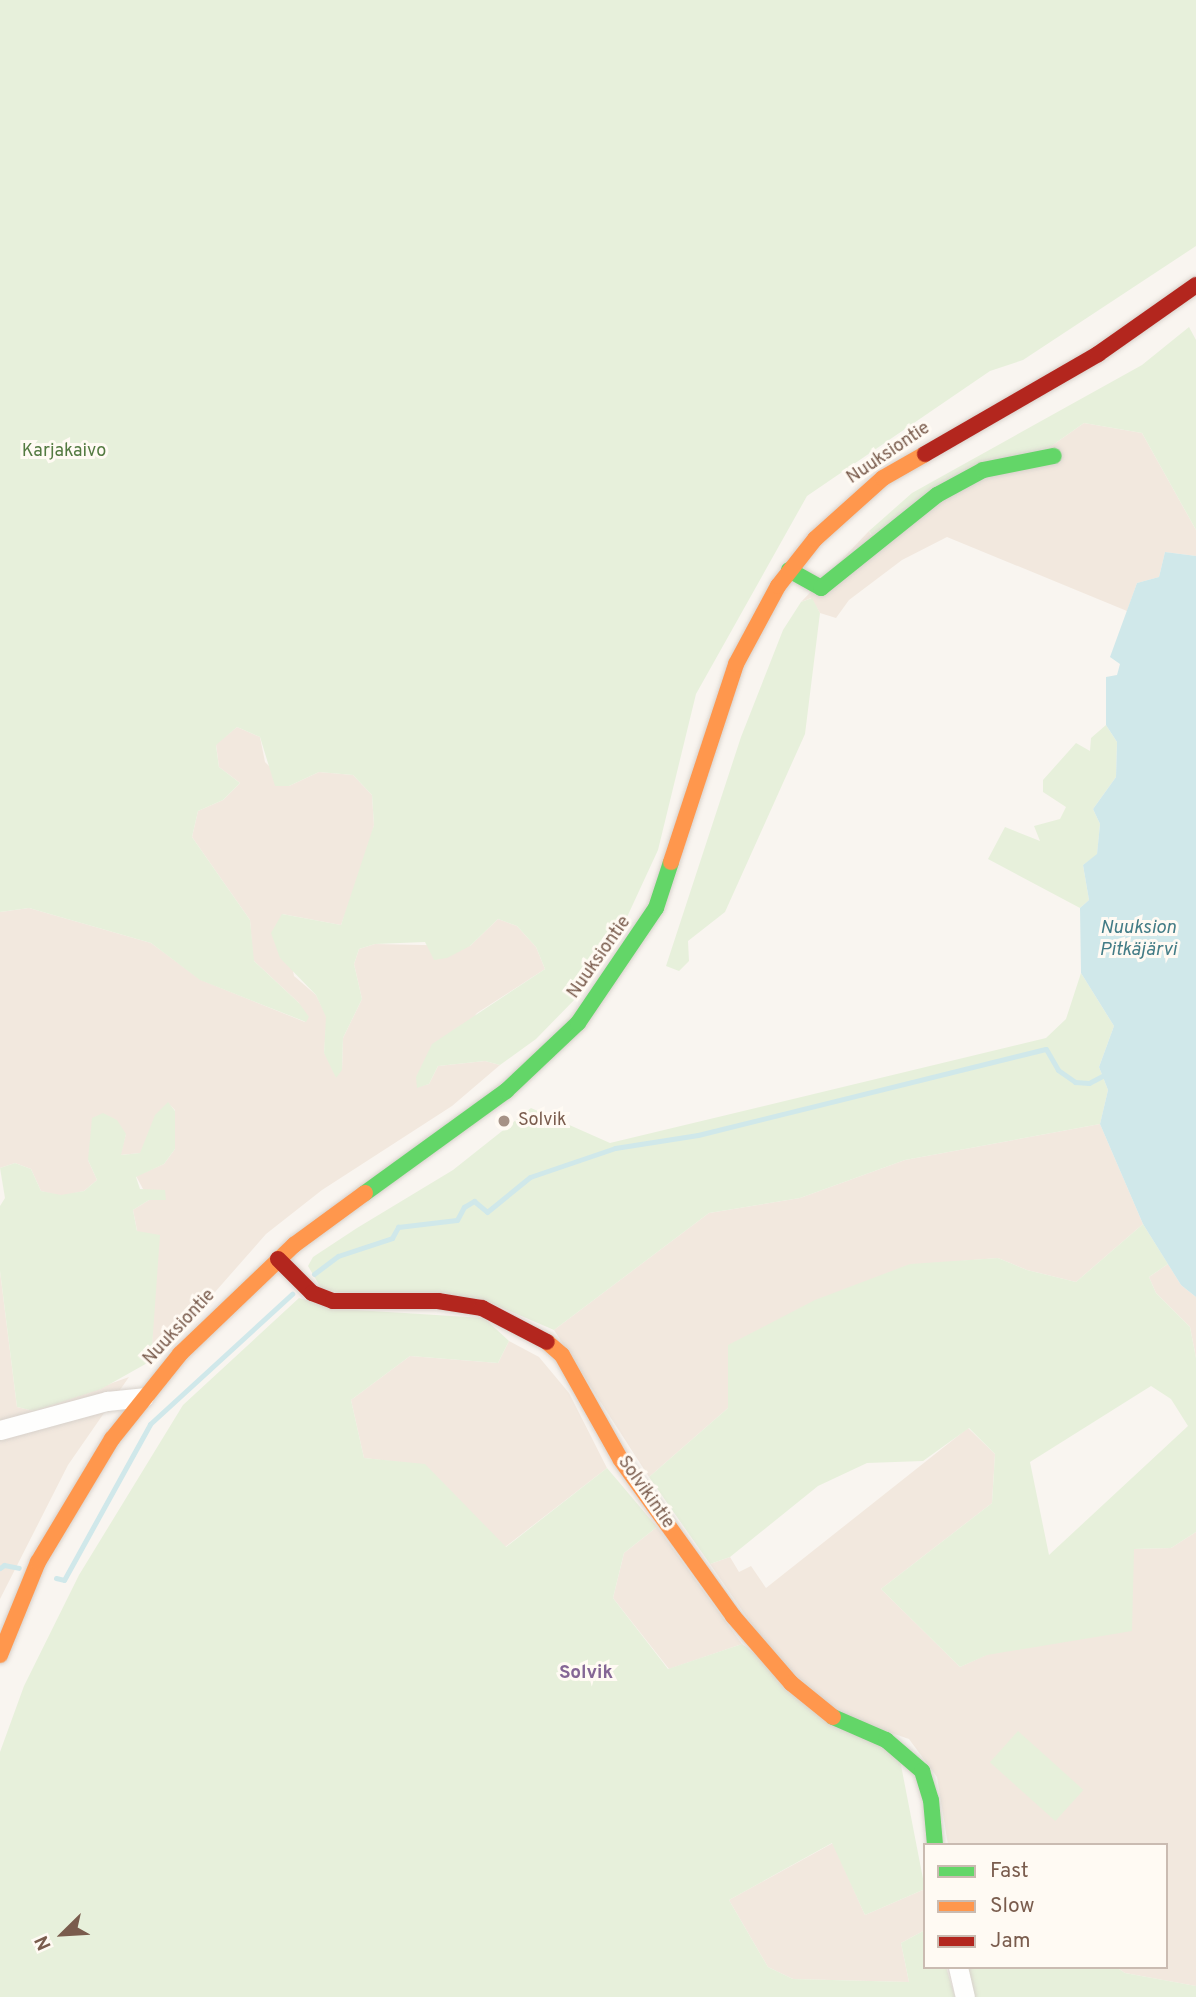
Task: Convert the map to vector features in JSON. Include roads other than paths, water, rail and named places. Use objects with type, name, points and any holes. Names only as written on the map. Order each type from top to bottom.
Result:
[{"type":"street","name":"Nuuksiontie","points":[[0,1655],[38,1562],[66,1510],[144,1397],[229,1303],[278,1259],[506,1091],[578,1023],[608,985],[656,908],[736,664],[789,570],[848,505],[883,478],[1098,354],[1196,285]]},
{"type":"street","points":[[789,570],[821,588],[948,489],[983,470],[1054,456]]},
{"type":"street","name":"Solvikintie","points":[[278,1259],[312,1293],[333,1301],[438,1301],[482,1308],[536,1334],[562,1355],[621,1460],[733,1616],[791,1683],[838,1721],[886,1740],[922,1771],[931,1800],[935,1843]]},
{"type":"street","points":[[0,1430],[107,1401],[144,1397]]},
{"type":"street","points":[[958,1969],[965,1997]]},
{"type":"water","name":"Nuuksion Pitkäjärvi","points":[[1165,552],[1196,556],[1196,1297],[1181,1285],[1143,1224],[1100,1124],[1108,1090],[1099,1067],[1114,1026],[1081,973],[1080,908],[1089,900],[1083,865],[1097,854],[1100,824],[1093,809],[1116,777],[1117,742],[1106,725],[1106,677],[1117,675],[1120,664],[1110,657],[1137,583],[1159,577]]},
{"type":"waterway","points":[[314,1274],[338,1256],[392,1238],[398,1227],[457,1220],[464,1207],[474,1201],[487,1212],[530,1177],[615,1148],[698,1135],[1046,1049],[1058,1070],[1075,1082],[1089,1083],[1102,1076]]},
{"type":"waterway","points":[[56,1578],[64,1580],[150,1424],[292,1294]]},
{"type":"waterway","points":[[0,1568],[4,1565],[19,1568]]},
{"type":"place","name":"Solvik","points":[[504,1121]]},
{"type":"district","name":"Solvik","points":[[586,1674]]},
{"type":"park label","name":"Karjakaivo","points":[[64,452]]}]
